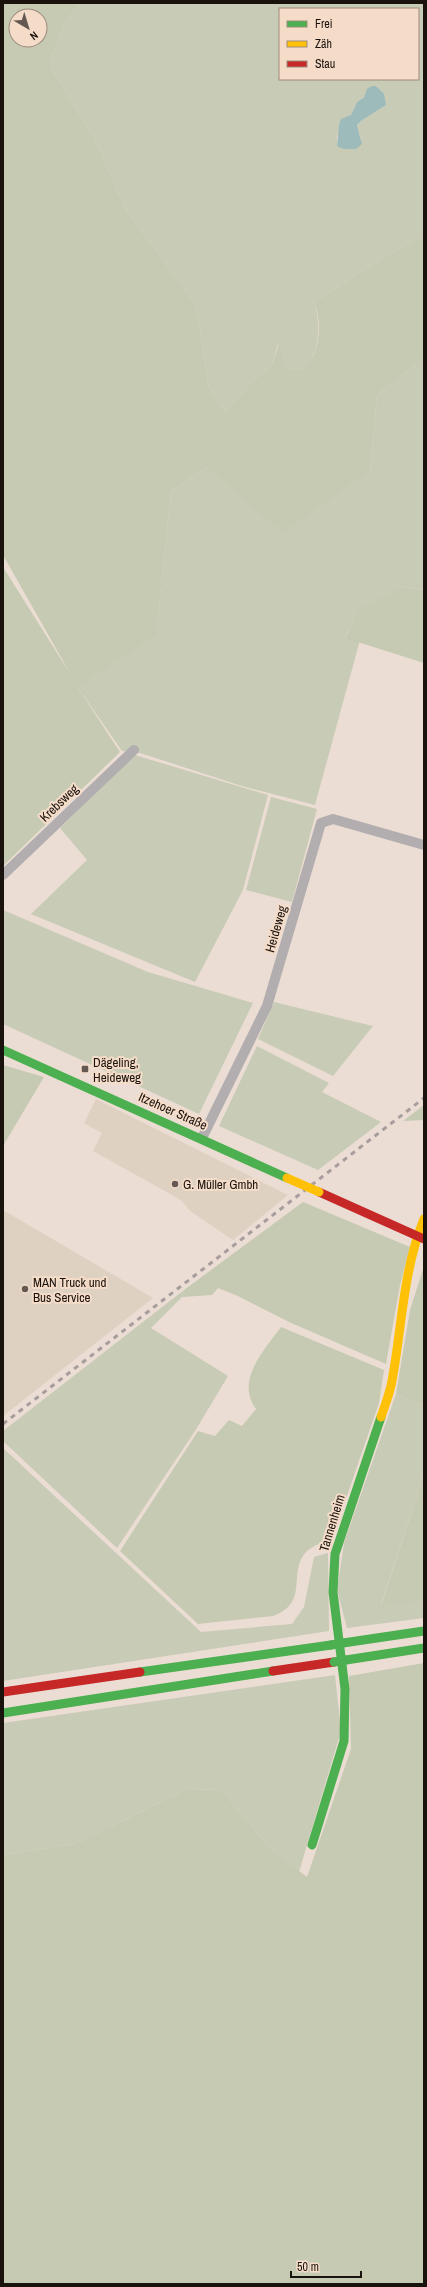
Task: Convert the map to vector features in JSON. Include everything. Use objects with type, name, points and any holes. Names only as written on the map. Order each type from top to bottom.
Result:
[{"type":"main road","name":"Itzehoer Straße","points":[[3,1050],[421,1237]]},
{"type":"main road","name":"Tannenheim","points":[[312,1845],[344,1741],[345,1731],[345,1689],[332,1592],[335,1554],[392,1383],[402,1307],[421,1237],[424,1219]]},
{"type":"main road","points":[[3,1692],[424,1631]]},
{"type":"main road","points":[[3,1713],[424,1648]]},
{"type":"street","name":"Krebsweg","points":[[3,875],[134,750]]},
{"type":"street","name":"Heideweg","points":[[202,1138],[267,1006],[321,823],[332,819],[424,845]]},
{"type":"shaded area","points":[[96,1099],[288,1195],[233,1240],[190,1211],[181,1200],[93,1151],[102,1133],[84,1123]]},
{"type":"shaded area","points":[[3,1210],[153,1298],[3,1416]]},
{"type":"green space","points":[[3,3],[79,3],[63,26],[50,62],[54,73],[94,138],[127,212],[196,305],[209,389],[225,411],[257,377],[271,367],[279,344],[287,369],[298,370],[307,365],[313,357],[319,334],[319,322],[314,302],[388,255],[424,235],[424,358],[377,395],[370,470],[283,533],[207,467],[171,491],[156,635],[78,688],[120,752],[3,866],[3,567],[71,675],[3,555]]},
{"type":"green space","points":[[79,3],[424,3],[424,235],[388,255],[314,302],[317,311],[318,334],[313,357],[307,365],[298,370],[287,369],[278,344],[271,367],[257,377],[225,411],[209,389],[196,305],[127,212],[94,138],[54,73],[50,62],[63,26]],"holes":[[[377,86],[386,105],[357,125],[361,139],[337,146],[337,136],[351,115],[357,102]]]},
{"type":"green space","points":[[424,358],[424,590],[399,587],[361,609],[345,637],[360,640],[315,805],[245,787],[140,753],[122,751],[78,688],[156,634],[171,491],[207,467],[370,470],[377,395]]},
{"type":"green space","points":[[399,587],[424,590],[424,663],[345,638],[360,609]]},
{"type":"green space","points":[[135,755],[268,795],[243,890],[195,982],[31,914],[87,860],[60,828]]},
{"type":"green space","points":[[271,797],[317,809],[292,902],[246,890]]},
{"type":"green space","points":[[3,910],[148,972],[253,1003],[199,1114],[3,1024]]},
{"type":"green space","points":[[274,1002],[373,1026],[333,1076],[258,1039]]},
{"type":"green space","points":[[257,1046],[329,1083],[322,1092],[381,1122],[318,1170],[219,1126]]},
{"type":"green space","points":[[3,1065],[44,1077],[3,1146]]},
{"type":"green space","points":[[424,1105],[424,1120],[403,1121]]},
{"type":"green space","points":[[303,1202],[410,1247],[400,1285],[386,1364],[289,1322],[238,1296],[218,1288],[212,1295],[182,1297],[184,1290]]},
{"type":"green space","points":[[424,1266],[424,1405],[396,1394],[410,1310]]},
{"type":"green space","points":[[184,1290],[182,1297],[151,1328],[228,1376],[195,1431],[117,1548],[3,1441],[3,1431]]},
{"type":"green space","points":[[281,1327],[384,1370],[379,1403],[332,1539],[307,1551],[301,1560],[298,1568],[295,1595],[291,1603],[285,1610],[273,1616],[198,1624],[120,1551],[198,1431],[215,1436],[229,1420],[242,1426],[256,1409],[250,1398],[250,1377],[260,1356]]},
{"type":"green space","points":[[396,1394],[424,1405],[424,1474],[381,1605],[424,1600],[424,1618],[347,1628],[337,1590],[344,1543]]},
{"type":"green space","points":[[3,1448],[201,1632],[292,1624],[304,1607],[314,1557],[328,1553],[329,1631],[3,1681]]},
{"type":"green space","points":[[424,1474],[424,1600],[381,1606]]},
{"type":"green space","points":[[424,1663],[424,2284],[3,2284],[3,1855],[75,1844],[187,1789],[222,1790],[269,1848],[307,1877],[351,1749],[349,1676]]},
{"type":"green space","points":[[335,1675],[341,1731],[299,1872],[269,1848],[222,1790],[187,1789],[75,1844],[3,1855],[3,1723]]},
{"type":"water","points":[[372,86],[376,86],[384,94],[386,105],[357,125],[362,144],[356,149],[343,149],[337,146],[341,119],[351,115],[357,102],[364,97],[367,89]]},
{"type":"railway","points":[[3,1424],[424,1098]]},
{"type":"traffic: fast","points":[[3,1050],[287,1178]]},
{"type":"traffic: fast","points":[[312,1845],[344,1741],[345,1689],[333,1592],[335,1554],[381,1417]]},
{"type":"traffic: fast","points":[[343,1643],[424,1631]]},
{"type":"traffic: fast","points":[[331,1645],[343,1643]]},
{"type":"traffic: fast","points":[[140,1672],[331,1645]]},
{"type":"traffic: fast","points":[[346,1660],[424,1648]]},
{"type":"traffic: fast","points":[[334,1662],[346,1660]]},
{"type":"traffic: fast","points":[[3,1713],[273,1671]]},
{"type":"traffic: slow","points":[[287,1178],[319,1192]]},
{"type":"traffic: slow","points":[[381,1417],[392,1381],[407,1278],[417,1238],[424,1219]]},
{"type":"traffic: jam","points":[[319,1192],[424,1239]]},
{"type":"traffic: jam","points":[[273,1671],[334,1662]]},
{"type":"traffic: jam","points":[[3,1692],[140,1672]]},
{"type":"place","name":"Dägeling, Heideweg","points":[[85,1069]]},
{"type":"place","name":"G. Müller Gmbh","points":[[175,1184]]},
{"type":"place","name":"MAN Truck und Bus Service","points":[[25,1289]]}]
